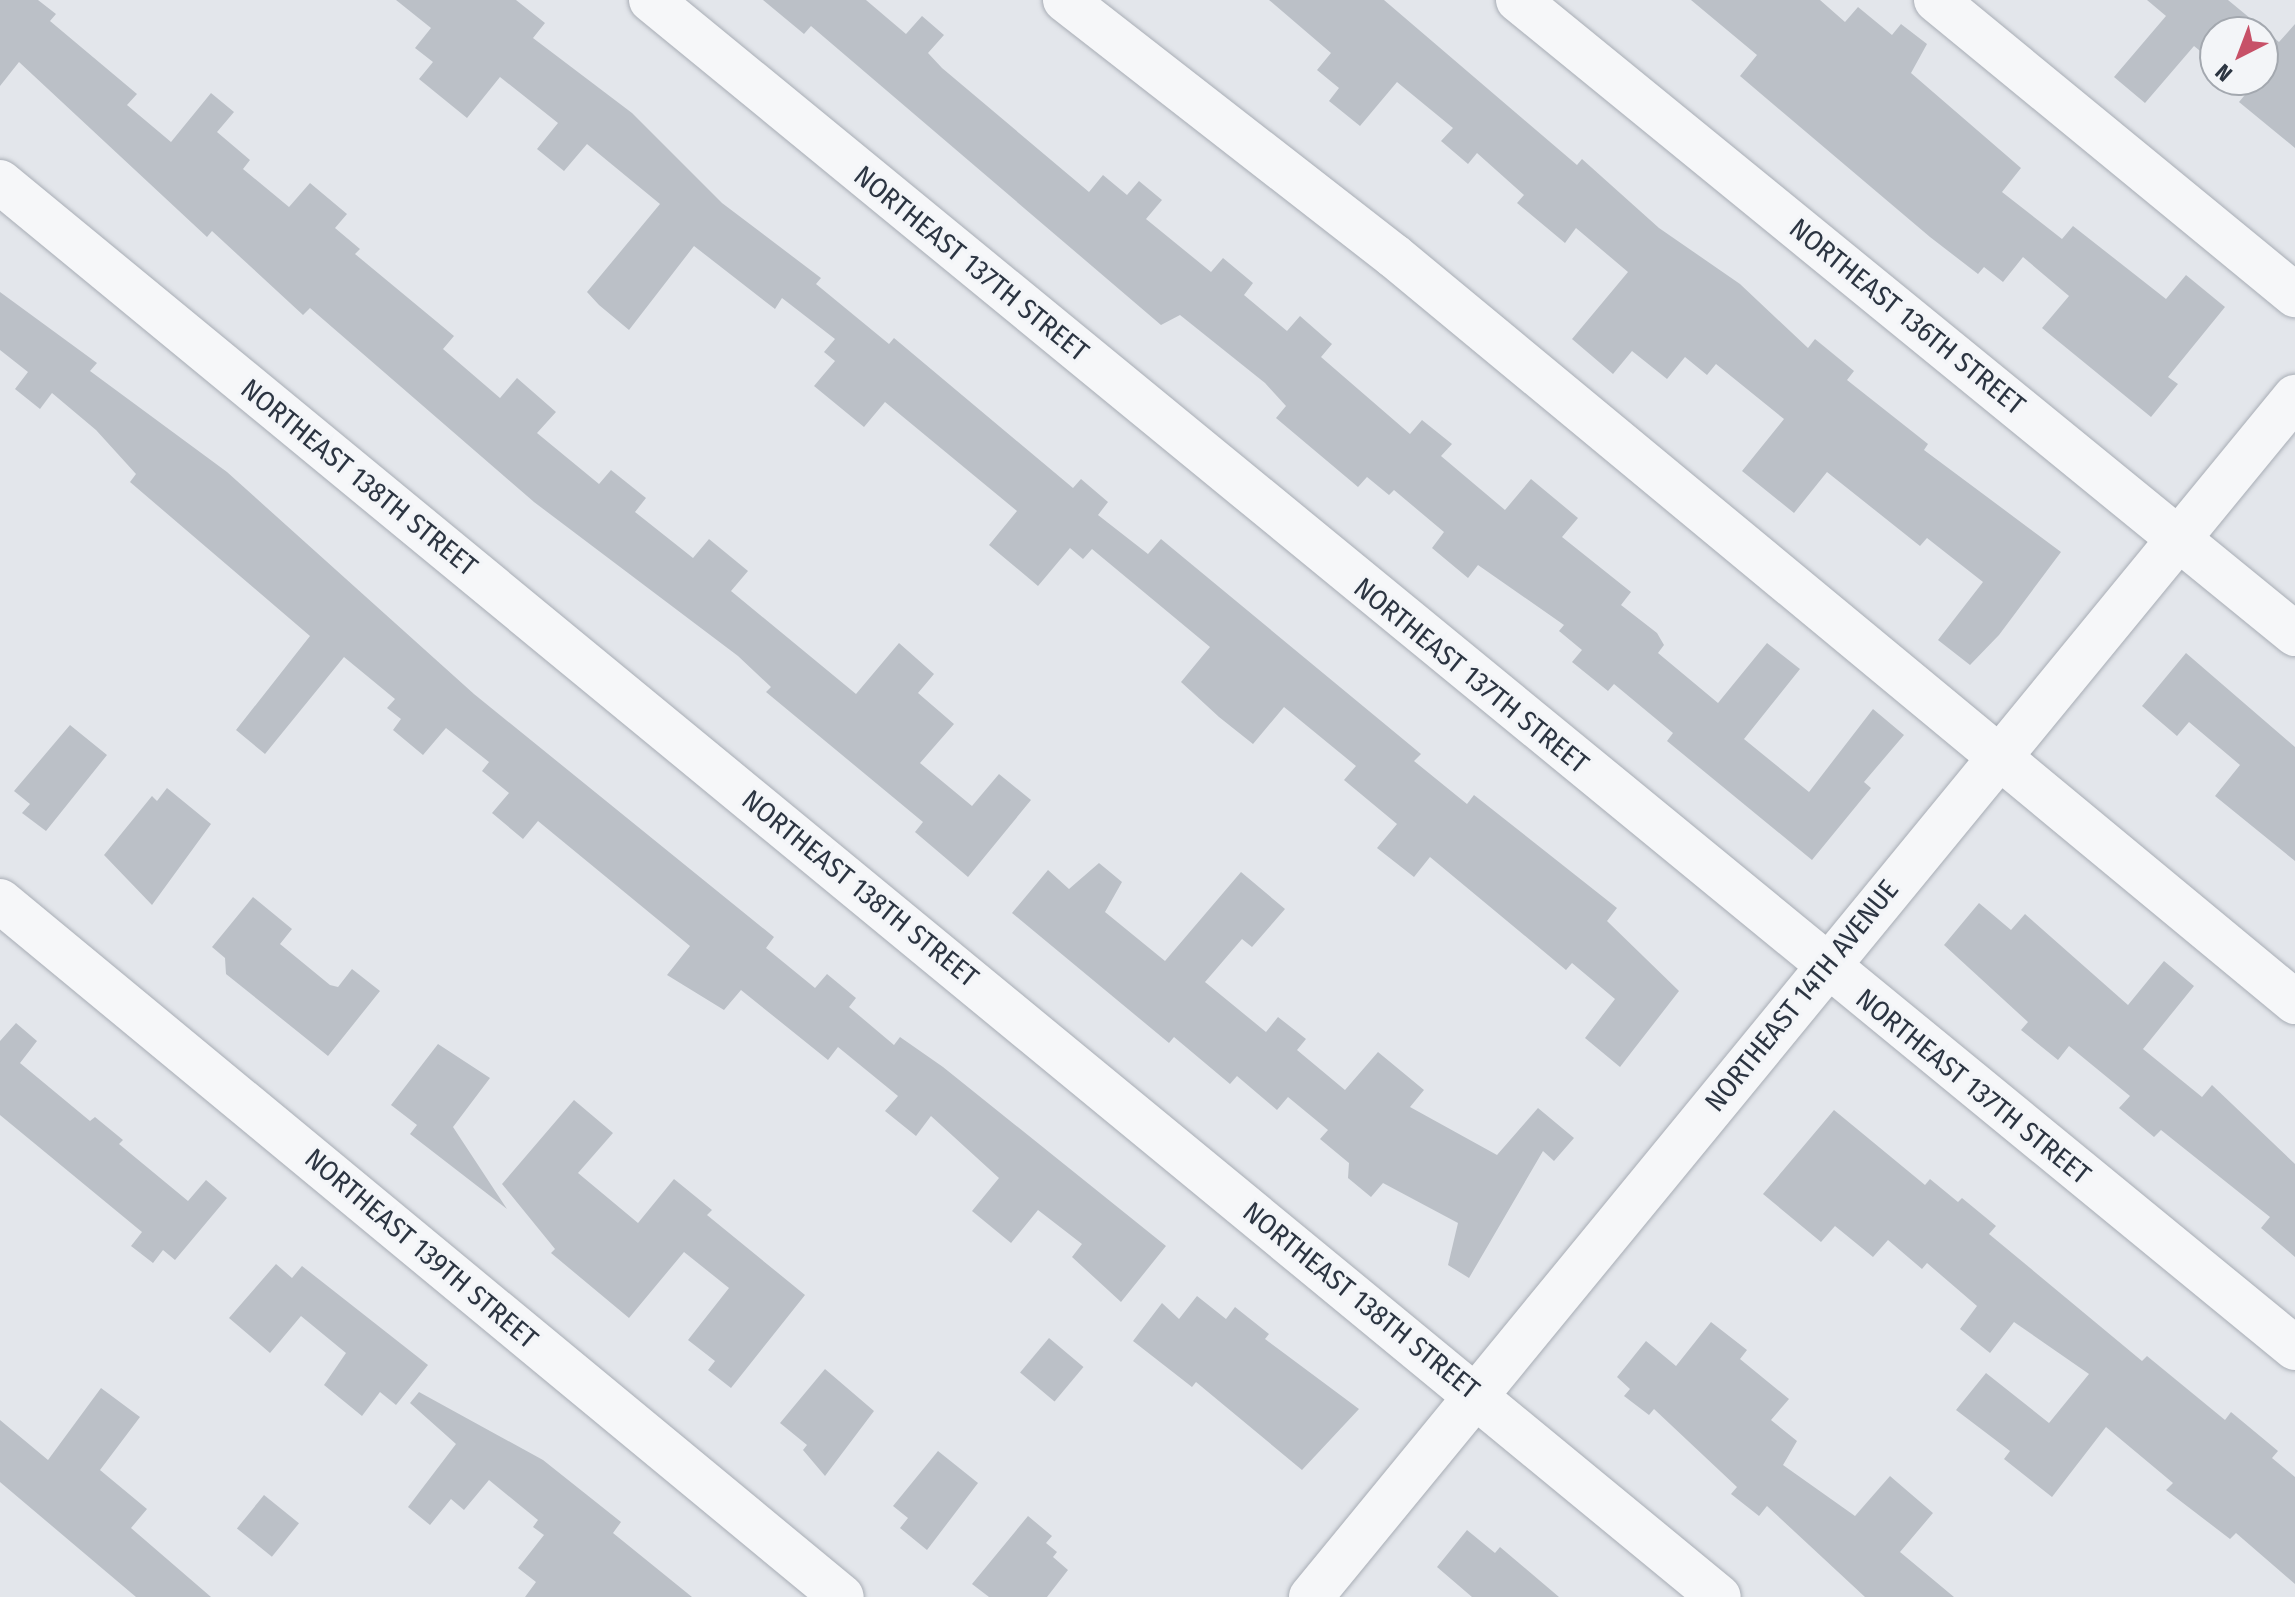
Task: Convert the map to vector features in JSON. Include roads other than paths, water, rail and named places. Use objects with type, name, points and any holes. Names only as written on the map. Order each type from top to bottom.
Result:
[{"type":"street","name":"NORTHEAST 137TH STREET","points":[[651,0],[1826,968],[2295,1348]]},
{"type":"street","points":[[1065,0],[1394,256],[2295,1002]]},
{"type":"street","name":"NORTHEAST 136TH STREET","points":[[1518,0],[2295,634]]},
{"type":"street","points":[[1936,0],[2295,295]]},
{"type":"street","name":"NORTHEAST 138TH STREET","points":[[0,182],[1719,1597]]},
{"type":"street","name":"NORTHEAST 14TH AVENUE","points":[[1311,1597],[2295,397]]},
{"type":"street","name":"NORTHEAST 139TH STREET","points":[[0,901],[842,1597]]}]
